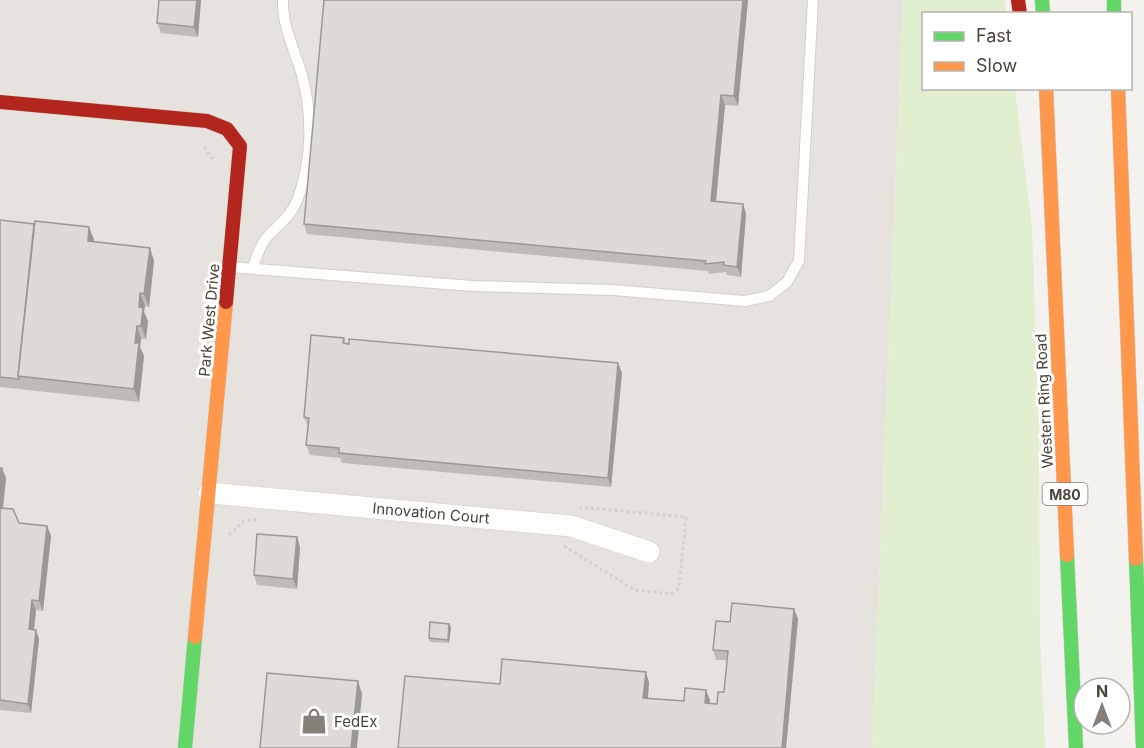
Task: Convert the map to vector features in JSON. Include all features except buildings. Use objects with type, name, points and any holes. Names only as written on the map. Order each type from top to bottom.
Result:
[{"type":"main road","name":"Western Ring Road","points":[[1046,90],[1076,748]]},
{"type":"main road","points":[[1118,90],[1143,748]]},
{"type":"main road","points":[[1125,90],[1128,331]]},
{"type":"main road","points":[[1032,100],[1053,241]]},
{"type":"main road","name":"Park West Drive","points":[[0,102],[207,121],[224,127],[235,135],[240,146],[185,748]]},
{"type":"street","name":"Innovation Court","points":[[209,493],[571,526],[649,552]]},
{"type":"lane","points":[[253,269],[259,250],[267,237],[284,221],[296,203],[307,160],[310,128],[307,100],[288,35],[283,0]]},
{"type":"lane","points":[[230,267],[472,286],[589,288],[745,301],[769,296],[788,282],[799,261],[813,0]]},
{"type":"path","points":[[196,142],[204,147],[215,163]]},
{"type":"path","points":[[226,545],[229,536],[244,521],[267,519]]},
{"type":"shaded area","points":[[0,0],[903,0],[872,748],[0,748]]},
{"type":"green space","points":[[903,0],[1004,0],[1006,12],[922,12],[922,90],[1015,90],[1032,226],[1039,433],[1040,636],[1045,748],[872,748]]},
{"type":"traffic: fast","points":[[1042,0],[1043,12]]},
{"type":"traffic: fast","points":[[1114,0],[1114,12]]},
{"type":"traffic: fast","points":[[1067,555],[1076,748]]},
{"type":"traffic: fast","points":[[1136,559],[1143,748]]},
{"type":"traffic: fast","points":[[185,748],[195,637]]},
{"type":"traffic: slow","points":[[1046,90],[1067,555]]},
{"type":"traffic: slow","points":[[1118,90],[1136,559]]},
{"type":"traffic: slow","points":[[195,637],[226,302]]},
{"type":"traffic: jam","points":[[1018,0],[1020,12]]},
{"type":"traffic: jam","points":[[0,102],[207,121],[227,129],[240,146],[226,302]]},
{"type":"place","name":"FedEx","points":[[314,721]]}]
